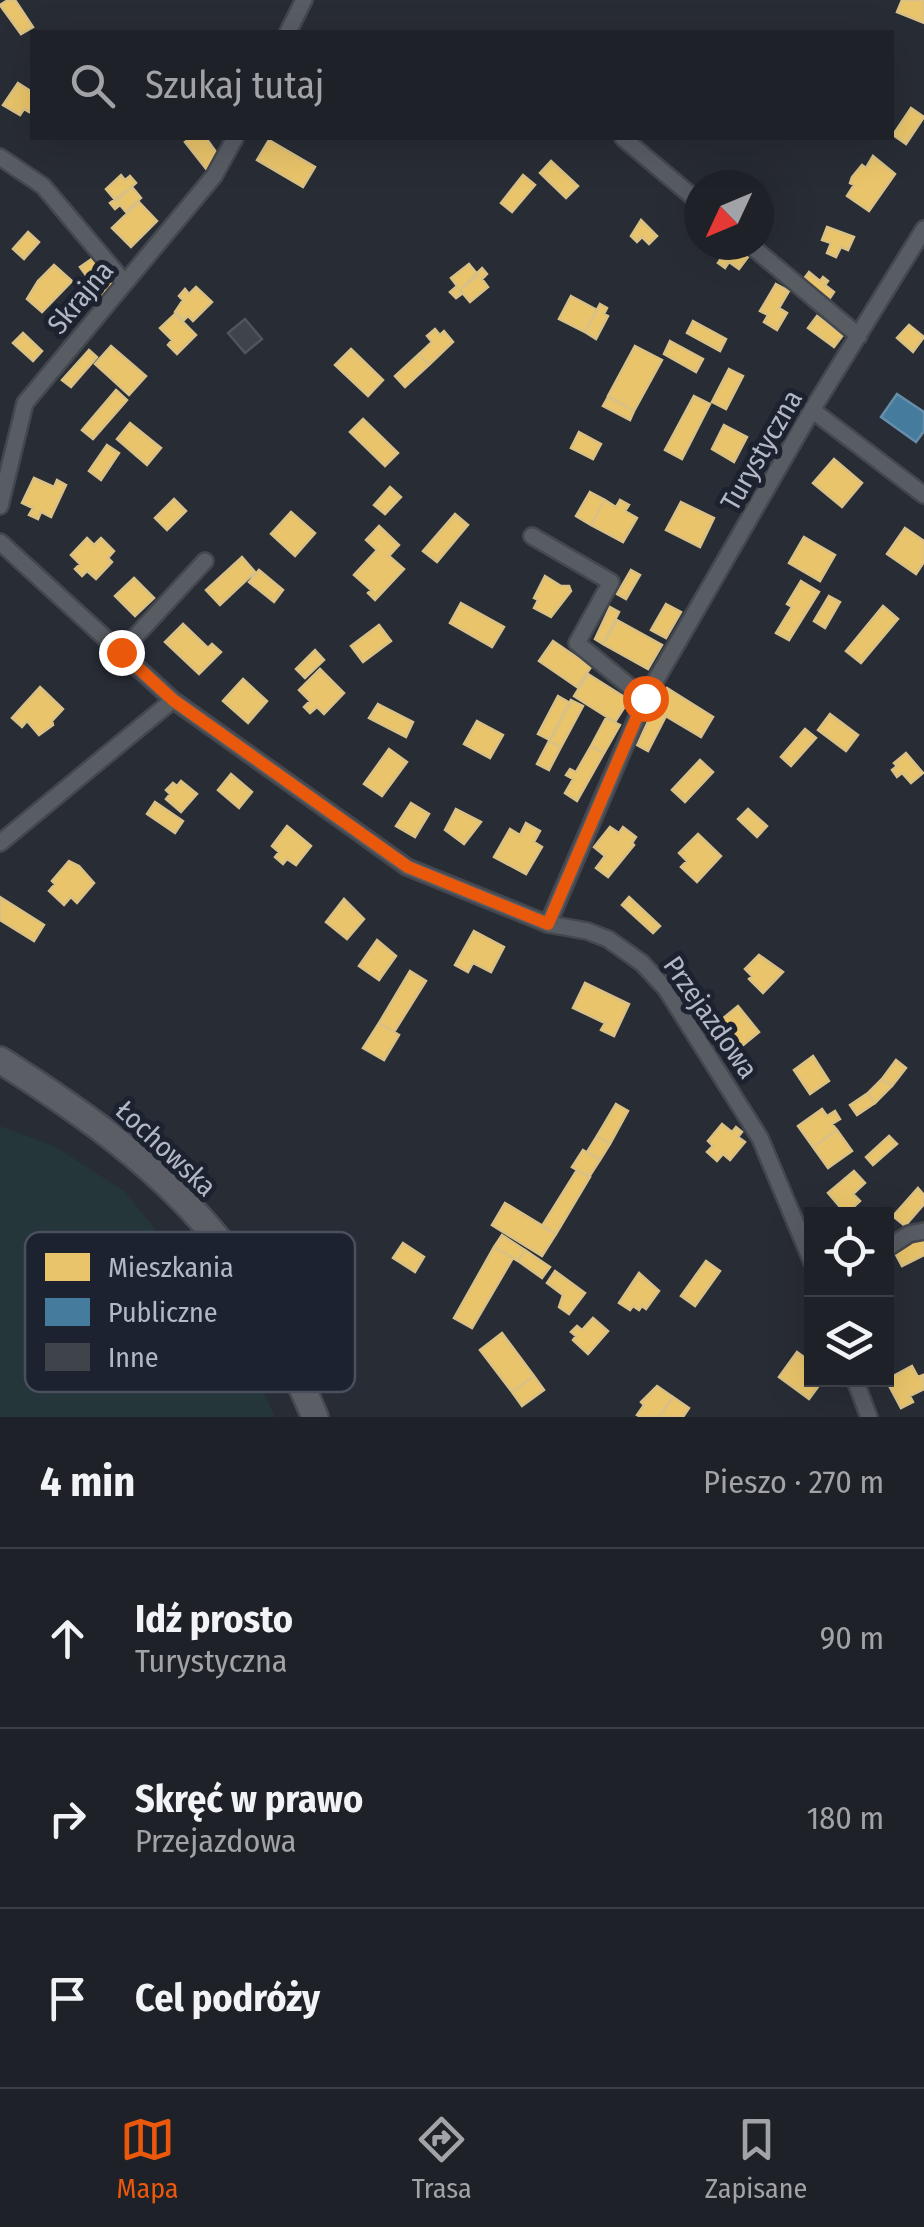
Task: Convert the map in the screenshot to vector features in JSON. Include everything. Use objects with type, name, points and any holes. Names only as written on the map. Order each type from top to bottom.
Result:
[{"type":"main road","name":"Łochowska","points":[[0,1060],[117,1139],[211,1232]]},
{"type":"main road","name":"Łochowska","points":[[303,1392],[315,1417]]},
{"type":"street","points":[[289,30],[304,0]]},
{"type":"street","name":"Skrajna","points":[[0,506],[24,403],[214,176],[235,140]]},
{"type":"street","points":[[625,140],[684,189]]},
{"type":"street","points":[[0,157],[43,186],[124,283]]},
{"type":"street","name":"Turystyczna","points":[[548,924],[645,698],[812,410],[924,228]]},
{"type":"street","points":[[768,260],[859,336]]},
{"type":"street","points":[[812,410],[924,496]]},
{"type":"street","points":[[532,536],[612,582],[578,643],[645,698]]},
{"type":"street","name":"Przejazdowa","points":[[0,542],[173,700],[408,867],[548,924],[587,930],[642,962],[666,988],[760,1138],[804,1243]]},
{"type":"street","points":[[121,652],[205,560]]},
{"type":"street","points":[[0,844],[173,700]]},
{"type":"street","points":[[894,1244],[908,1234],[924,1231]]},
{"type":"street","points":[[857,1387],[868,1417]]},
{"type":"shaded area","points":[[0,1126],[56,1147],[125,1192],[157,1232],[25,1232],[25,1392],[264,1392],[275,1417],[0,1417]]},
{"type":"building: Mieszkania","points":[[15,0],[33,27],[21,34],[0,5]]},
{"type":"building: Mieszkania","points":[[902,0],[924,0],[924,23],[897,12]]},
{"type":"building: Mieszkania","points":[[18,83],[30,91],[29,112],[24,109],[20,115],[3,105]]},
{"type":"building: Mieszkania","points":[[911,108],[924,117],[906,144],[894,134]]},
{"type":"building: Mieszkania","points":[[207,140],[221,159],[207,170],[185,142]]},
{"type":"building: Mieszkania","points":[[269,140],[315,167],[303,187],[257,160]]},
{"type":"building: Mieszkania","points":[[873,156],[895,174],[869,211],[847,196],[854,185],[850,183],[852,177],[862,165],[866,168]]},
{"type":"building: Mieszkania","points":[[551,161],[578,186],[566,198],[540,173]]},
{"type":"building: Mieszkania","points":[[121,175],[125,180],[130,176],[136,183],[116,201],[106,189]]},
{"type":"building: Mieszkania","points":[[523,175],[535,185],[512,212],[501,203]]},
{"type":"building: Mieszkania","points":[[132,187],[141,198],[126,212],[120,205],[115,209],[110,203]]},
{"type":"building: Mieszkania","points":[[139,202],[157,221],[131,247],[112,228]]},
{"type":"building: Mieszkania","points":[[641,220],[657,236],[649,244],[642,237],[637,242],[631,236]]},
{"type":"building: Mieszkania","points":[[827,227],[854,237],[848,250],[841,247],[836,257],[827,253],[831,243],[822,240]]},
{"type":"building: Mieszkania","points":[[28,232],[39,242],[24,259],[13,249]]},
{"type":"building: Mieszkania","points":[[96,256],[119,289],[104,300],[80,267]]},
{"type":"building: Mieszkania","points":[[746,260],[739,269],[729,262],[725,268],[718,263]]},
{"type":"building: Mieszkania","points":[[469,264],[478,275],[456,298],[450,292],[457,286],[451,278]]},
{"type":"building: Mieszkania","points":[[54,265],[72,281],[42,312],[27,299]]},
{"type":"building: Mieszkania","points":[[482,268],[487,274],[482,279],[488,287],[470,302],[460,290]]},
{"type":"building: Mieszkania","points":[[809,272],[820,281],[823,277],[828,281],[825,285],[834,292],[828,301],[803,280]]},
{"type":"building: Mieszkania","points":[[776,284],[789,291],[779,308],[787,313],[777,330],[764,322],[768,315],[760,311]]},
{"type":"building: Mieszkania","points":[[196,287],[212,302],[193,321],[188,316],[184,320],[175,312],[183,300],[179,296],[185,289],[189,294]]},
{"type":"building: Mieszkania","points":[[571,296],[597,310],[585,332],[559,319]]},
{"type":"building: Mieszkania","points":[[600,304],[607,308],[604,314],[608,316],[596,339],[585,332]]},
{"type":"building: Mieszkania","points":[[175,314],[196,335],[177,354],[168,345],[172,340],[160,328]]},
{"type":"building: Mieszkania","points":[[817,316],[843,335],[834,347],[808,328]]},
{"type":"building: Mieszkania","points":[[693,321],[726,339],[720,351],[687,333]]},
{"type":"building: Mieszkania","points":[[909,325],[924,337],[913,352],[897,338]]},
{"type":"building: Mieszkania","points":[[435,329],[440,335],[444,331],[453,342],[429,365],[419,354],[432,342],[427,336]]},
{"type":"building: Mieszkania","points":[[23,333],[42,351],[33,361],[13,343]]},
{"type":"building: Mieszkania","points":[[670,341],[703,359],[696,372],[664,354]]},
{"type":"building: Mieszkania","points":[[111,346],[146,376],[129,395],[95,364]]},
{"type":"building: Mieszkania","points":[[635,346],[662,360],[634,411],[608,396]]},
{"type":"building: Mieszkania","points":[[351,349],[383,380],[368,396],[335,365]]},
{"type":"building: Mieszkania","points":[[89,350],[97,357],[71,387],[62,380]]},
{"type":"building: Mieszkania","points":[[419,354],[429,365],[405,387],[395,376]]},
{"type":"building: Mieszkania","points":[[729,369],[743,376],[726,409],[712,402]]},
{"type":"building: Mieszkania","points":[[116,390],[127,400],[93,439],[82,430]]},
{"type":"building: Mieszkania","points":[[694,396],[710,404],[682,459],[665,450]]},
{"type":"building: Mieszkania","points":[[608,397],[634,411],[630,420],[603,406]]},
{"type":"building: Mieszkania","points":[[363,419],[398,453],[385,466],[350,432]]},
{"type":"building: Mieszkania","points":[[130,423],[161,448],[147,465],[117,439]]},
{"type":"building: Mieszkania","points":[[724,425],[747,437],[734,462],[712,449]]},
{"type":"building: Mieszkania","points":[[579,432],[601,444],[593,459],[571,448]]},
{"type":"building: Mieszkania","points":[[107,445],[119,453],[101,480],[89,471]]},
{"type":"building: Mieszkania","points":[[834,459],[862,483],[842,507],[813,483]]},
{"type":"building: Mieszkania","points":[[34,478],[54,487],[57,480],[66,485],[51,517],[41,512],[38,519],[29,515],[33,508],[22,503]]},
{"type":"building: Mieszkania","points":[[390,487],[401,497],[385,514],[374,505]]},
{"type":"building: Mieszkania","points":[[590,492],[605,500],[591,525],[576,516]]},
{"type":"building: Mieszkania","points":[[174,499],[186,511],[167,530],[155,518]]},
{"type":"building: Mieszkania","points":[[605,500],[616,507],[620,500],[629,505],[625,511],[637,518],[623,542],[591,525]]},
{"type":"building: Mieszkania","points":[[681,502],[714,518],[700,547],[666,530]]},
{"type":"building: Mieszkania","points":[[291,512],[315,533],[295,556],[271,534]]},
{"type":"building: Mieszkania","points":[[455,514],[468,525],[437,562],[423,551]]},
{"type":"building: Mieszkania","points":[[379,526],[399,545],[389,556],[404,569],[375,600],[368,593],[371,590],[354,575],[377,550],[366,540]]},
{"type":"building: Mieszkania","points":[[905,528],[924,541],[924,562],[916,574],[887,554]]},
{"type":"building: Mieszkania","points":[[804,537],[835,555],[820,581],[789,563]]},
{"type":"building: Mieszkania","points":[[87,538],[94,545],[101,538],[114,551],[108,558],[112,562],[96,579],[87,571],[82,576],[75,569],[80,564],[71,555]]},
{"type":"building: Mieszkania","points":[[242,557],[255,572],[220,605],[206,590]]},
{"type":"building: Mieszkania","points":[[259,570],[283,590],[274,602],[249,582]]},
{"type":"building: Mieszkania","points":[[631,570],[640,575],[626,599],[617,594]]},
{"type":"building: Mieszkania","points":[[545,576],[561,586],[569,586],[571,591],[551,617],[534,608],[538,600],[534,598]]},
{"type":"building: Mieszkania","points":[[134,578],[154,598],[135,616],[115,596]]},
{"type":"building: Mieszkania","points":[[801,581],[819,592],[789,640],[776,633],[792,607],[787,604]]},
{"type":"building: Mieszkania","points":[[829,596],[840,602],[825,628],[814,621]]},
{"type":"building: Mieszkania","points":[[461,603],[504,627],[492,647],[450,623]]},
{"type":"building: Mieszkania","points":[[666,604],[681,612],[666,638],[651,630]]},
{"type":"building: Mieszkania","points":[[883,606],[898,619],[861,663],[846,651]]},
{"type":"building: Mieszkania","points":[[610,607],[619,612],[603,644],[595,639]]},
{"type":"building: Mieszkania","points":[[617,620],[662,645],[648,669],[603,644]]},
{"type":"building: Mieszkania","points":[[183,624],[208,648],[212,644],[221,652],[199,674],[165,642]]},
{"type":"building: Mieszkania","points":[[379,625],[391,641],[363,662],[351,646]]},
{"type":"building: Mieszkania","points":[[553,641],[591,667],[577,687],[539,661]]},
{"type":"building: Mieszkania","points":[[315,650],[324,660],[305,678],[296,669]]},
{"type":"building: Mieszkania","points":[[320,669],[344,693],[324,714],[317,707],[310,713],[304,707],[310,701],[299,690]]},
{"type":"building: Mieszkania","points":[[588,674],[629,700],[615,722],[574,696]]},
{"type":"building: Mieszkania","points":[[243,679],[267,701],[248,723],[223,701]]},
{"type":"building: Mieszkania","points":[[40,687],[63,709],[53,725],[39,735],[27,721],[22,727],[12,718]]},
{"type":"building: Mieszkania","points":[[667,688],[713,717],[701,737],[654,709]]},
{"type":"building: Mieszkania","points":[[558,696],[570,703],[550,740],[538,734]]},
{"type":"building: Mieszkania","points":[[571,700],[583,706],[561,747],[549,741]]},
{"type":"building: Mieszkania","points":[[378,704],[413,722],[406,737],[369,718]]},
{"type":"building: Mieszkania","points":[[654,709],[666,716],[648,751],[637,745]]},
{"type":"building: Mieszkania","points":[[830,714],[858,735],[846,751],[818,730]]},
{"type":"building: Mieszkania","points":[[606,718],[620,725],[604,753],[591,746]]},
{"type":"building: Mieszkania","points":[[477,721],[503,735],[490,758],[464,744]]},
{"type":"building: Mieszkania","points":[[805,729],[816,738],[791,766],[781,757]]},
{"type":"building: Mieszkania","points":[[549,741],[561,747],[549,770],[537,764]]},
{"type":"building: Mieszkania","points":[[591,746],[604,753],[577,801],[565,793],[573,779],[566,775],[570,769],[576,772]]},
{"type":"building: Mieszkania","points":[[389,749],[407,762],[382,796],[364,784]]},
{"type":"building: Mieszkania","points":[[906,753],[923,773],[911,783],[902,773],[897,777],[892,770]]},
{"type":"building: Mieszkania","points":[[700,760],[713,772],[685,802],[672,790]]},
{"type":"building: Mieszkania","points":[[231,774],[252,792],[239,808],[218,790]]},
{"type":"building: Mieszkania","points":[[181,781],[197,794],[181,812],[166,799],[170,794],[166,790]]},
{"type":"building: Mieszkania","points":[[155,802],[183,821],[175,833],[147,814]]},
{"type":"building: Mieszkania","points":[[411,803],[429,814],[415,837],[396,826]]},
{"type":"building: Mieszkania","points":[[456,809],[481,822],[464,844],[445,830]]},
{"type":"building: Mieszkania","points":[[748,809],[767,826],[757,837],[738,819]]},
{"type":"building: Mieszkania","points":[[526,823],[540,831],[534,842],[542,847],[526,874],[494,857],[510,829],[520,835]]},
{"type":"building: Mieszkania","points":[[287,826],[311,846],[296,865],[287,859],[283,864],[275,857],[279,852],[272,846]]},
{"type":"building: Mieszkania","points":[[610,827],[619,833],[623,827],[636,837],[608,877],[596,868],[605,856],[594,847]]},
{"type":"building: Mieszkania","points":[[698,834],[721,856],[697,882],[681,867],[687,861],[679,853]]},
{"type":"building: Mieszkania","points":[[69,861],[94,883],[77,903],[71,897],[64,905],[49,891],[55,884],[52,881]]},
{"type":"building: Mieszkania","points":[[0,897],[44,925],[34,941],[0,920]]},
{"type":"building: Mieszkania","points":[[629,897],[660,926],[653,933],[622,905]]},
{"type":"building: Mieszkania","points":[[344,899],[364,919],[347,939],[326,922]]},
{"type":"building: Mieszkania","points":[[474,931],[504,947],[491,972],[473,963],[468,972],[455,965]]},
{"type":"building: Mieszkania","points":[[377,940],[396,956],[379,980],[359,966]]},
{"type":"building: Mieszkania","points":[[759,955],[783,972],[763,993],[745,969]]},
{"type":"building: Mieszkania","points":[[410,971],[426,981],[394,1032],[379,1023]]},
{"type":"building: Mieszkania","points":[[585,983],[629,1004],[614,1036],[601,1030],[605,1023],[573,1008]]},
{"type":"building: Mieszkania","points":[[738,1006],[759,1032],[742,1046],[721,1020]]},
{"type":"building: Mieszkania","points":[[379,1023],[399,1035],[384,1060],[363,1048]]},
{"type":"building: Mieszkania","points":[[813,1056],[829,1081],[810,1094],[794,1070]]},
{"type":"building: Mieszkania","points":[[896,1060],[906,1068],[892,1086],[882,1079]]},
{"type":"building: Mieszkania","points":[[882,1079],[892,1086],[875,1103],[868,1093]]},
{"type":"building: Mieszkania","points":[[868,1093],[875,1103],[857,1115],[850,1105]]},
{"type":"building: Mieszkania","points":[[616,1104],[628,1111],[610,1144],[597,1136]]},
{"type":"building: Mieszkania","points":[[822,1109],[827,1116],[835,1111],[840,1119],[832,1124],[837,1130],[813,1147],[798,1126]]},
{"type":"building: Mieszkania","points":[[722,1124],[732,1132],[736,1127],[742,1132],[738,1137],[745,1142],[730,1160],[723,1154],[717,1161],[707,1152],[713,1146],[708,1141]]},
{"type":"building: Mieszkania","points":[[837,1130],[852,1151],[828,1168],[813,1147]]},
{"type":"building: Mieszkania","points":[[597,1136],[610,1144],[600,1160],[587,1152]]},
{"type":"building: Mieszkania","points":[[889,1136],[897,1144],[873,1165],[866,1157]]},
{"type":"building: Mieszkania","points":[[583,1150],[600,1160],[589,1177],[572,1167]]},
{"type":"building: Mieszkania","points":[[577,1170],[590,1177],[556,1234],[542,1226]]},
{"type":"building: Mieszkania","points":[[854,1171],[865,1183],[853,1194],[860,1201],[854,1207],[840,1207],[828,1193]]},
{"type":"building: Mieszkania","points":[[918,1188],[924,1195],[924,1204],[905,1226],[894,1215]]},
{"type":"building: Mieszkania","points":[[505,1203],[556,1234],[542,1256],[492,1225]]},
{"type":"building: Mieszkania","points":[[502,1235],[525,1250],[518,1261],[494,1247]]},
{"type":"building: Mieszkania","points":[[918,1237],[924,1238],[924,1255],[902,1266],[894,1251]]},
{"type":"building: Mieszkania","points":[[403,1243],[424,1257],[415,1272],[393,1258]]},
{"type":"building: Mieszkania","points":[[494,1247],[513,1258],[472,1328],[454,1318]]},
{"type":"building: Mieszkania","points":[[525,1250],[550,1267],[542,1278],[518,1261]]},
{"type":"building: Mieszkania","points":[[706,1261],[720,1271],[695,1306],[681,1296]]},
{"type":"building: Mieszkania","points":[[555,1271],[585,1293],[569,1314],[559,1307],[563,1295],[547,1283]]},
{"type":"building: Mieszkania","points":[[639,1273],[659,1291],[646,1309],[633,1306],[630,1310],[619,1303]]},
{"type":"building: Mieszkania","points":[[593,1318],[608,1331],[588,1354],[573,1340],[576,1336],[571,1332],[577,1326],[582,1330]]},
{"type":"building: Mieszkania","points":[[502,1333],[534,1376],[512,1392],[480,1350]]},
{"type":"building: Mieszkania","points":[[797,1352],[804,1357],[804,1387],[818,1387],[809,1399],[779,1377]]},
{"type":"building: Mieszkania","points":[[912,1366],[918,1377],[923,1375],[924,1389],[910,1396],[913,1402],[901,1408],[890,1387],[894,1387],[894,1376]]},
{"type":"building: Mieszkania","points":[[534,1376],[544,1390],[522,1406],[512,1392]]},
{"type":"building: Mieszkania","points":[[657,1386],[673,1397],[659,1417],[637,1415],[644,1405],[641,1402]]},
{"type":"building: Mieszkania","points":[[673,1397],[689,1408],[683,1417],[659,1417]]},
{"type":"building: Publiczne","points":[[897,394],[924,412],[924,431],[916,442],[881,417]]},
{"type":"building: Inne","points":[[245,319],[262,339],[245,353],[228,333]]},
{"type":"route","points":[[121,652],[173,700],[408,867],[548,924],[645,698]]}]
